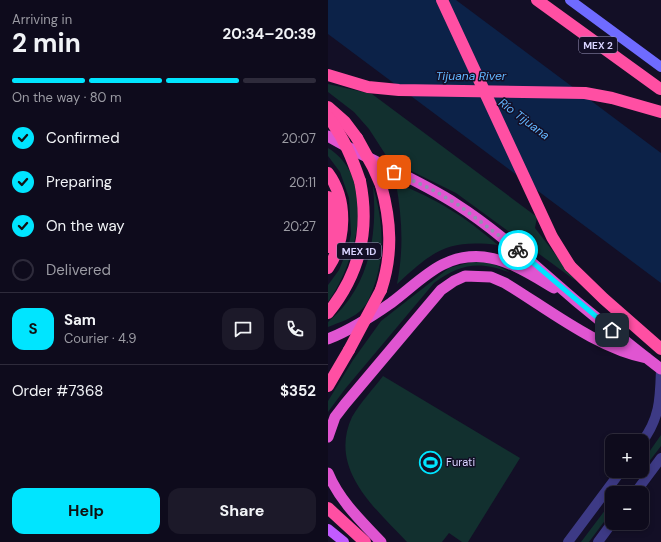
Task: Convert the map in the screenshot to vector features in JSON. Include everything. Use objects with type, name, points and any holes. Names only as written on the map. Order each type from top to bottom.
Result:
[{"type":"highway","points":[[442,0],[552,237],[570,266],[604,299],[661,349]]},
{"type":"highway","name":"MEX 2","points":[[537,0],[660,90]]},
{"type":"highway","points":[[546,0],[660,90]]},
{"type":"highway","points":[[328,75],[368,87],[399,90],[585,93],[612,98],[661,112]]},
{"type":"highway","points":[[328,114],[345,122],[357,138],[373,167],[381,185],[389,223],[390,244],[386,275],[381,290],[350,350],[328,386]]},
{"type":"highway","name":"MEX 1D","points":[[328,114],[340,132],[360,181],[364,214],[360,249],[350,281],[340,298],[328,313]]},
{"type":"highway","points":[[328,136],[358,154],[431,189],[457,204],[522,254],[576,301],[661,369]]},
{"type":"highway","name":"MEX 1D","points":[[328,173],[339,194],[342,232],[337,254],[328,268]]},
{"type":"highway","points":[[328,197],[332,212],[331,232],[328,247]]},
{"type":"highway","points":[[328,339],[351,330],[391,302],[439,265],[455,259],[469,257],[486,258],[502,262],[524,270],[576,301]]},
{"type":"highway","points":[[328,437],[335,417],[407,329],[442,290],[454,281],[465,276],[491,277],[505,283],[608,347],[629,355],[647,358]]},
{"type":"highway","points":[[328,473],[333,486],[341,498],[381,542]]},
{"type":"highway","points":[[328,508],[366,542]]},
{"type":"main road","points":[[570,0],[661,67]]},
{"type":"main road","points":[[328,529],[344,542]]},
{"type":"street","points":[[648,434],[658,413],[661,369]]},
{"type":"street","points":[[640,486],[661,458]]},
{"type":"street","points":[[568,542],[616,478]]},
{"type":"street","points":[[598,542],[607,530]]},
{"type":"green space","points":[[328,84],[372,94],[537,217],[535,228],[576,281],[456,193],[389,160],[369,129],[354,112],[328,92]]},
{"type":"green space","points":[[328,148],[344,162],[353,180],[358,200],[358,222],[354,244],[347,266],[328,302],[328,285],[339,270],[348,248],[351,234],[349,198],[340,172],[328,156]]},
{"type":"green space","points":[[396,183],[424,195],[450,209],[498,245],[466,244],[453,246],[442,250],[421,263],[397,284],[401,258],[401,233],[400,208]]},
{"type":"green space","points":[[373,186],[379,212],[382,238],[380,263],[373,289],[369,299],[360,311],[347,319],[328,327],[328,322],[342,308],[353,293],[362,277],[368,260],[374,224]]},
{"type":"green space","points":[[475,261],[494,264],[511,273],[490,267],[471,266],[453,271],[434,283],[345,389],[328,412],[328,401],[353,360],[381,321],[449,268]]},
{"type":"green space","name":"Furati","points":[[383,376],[520,458],[468,542],[462,542],[449,533],[442,542],[407,542],[369,501],[358,486],[350,470],[346,454],[346,436],[355,412]]},
{"type":"green space","points":[[661,435],[661,446],[649,462],[649,452]]},
{"type":"green space","points":[[605,510],[605,520],[589,542],[581,542]]},
{"type":"water","name":"Tijuana River","points":[[328,0],[456,0],[661,153],[661,283],[328,34]]},
{"type":"way so far","points":[[394,172],[431,189],[457,204],[518,250]]},
{"type":"place","name":"Furati","points":[[431,462]]},
{"type":"route","points":[[518,250],[576,301],[612,330]]},
{"type":"water label","name":"Río Tijuana","points":[[524,119]]}]
